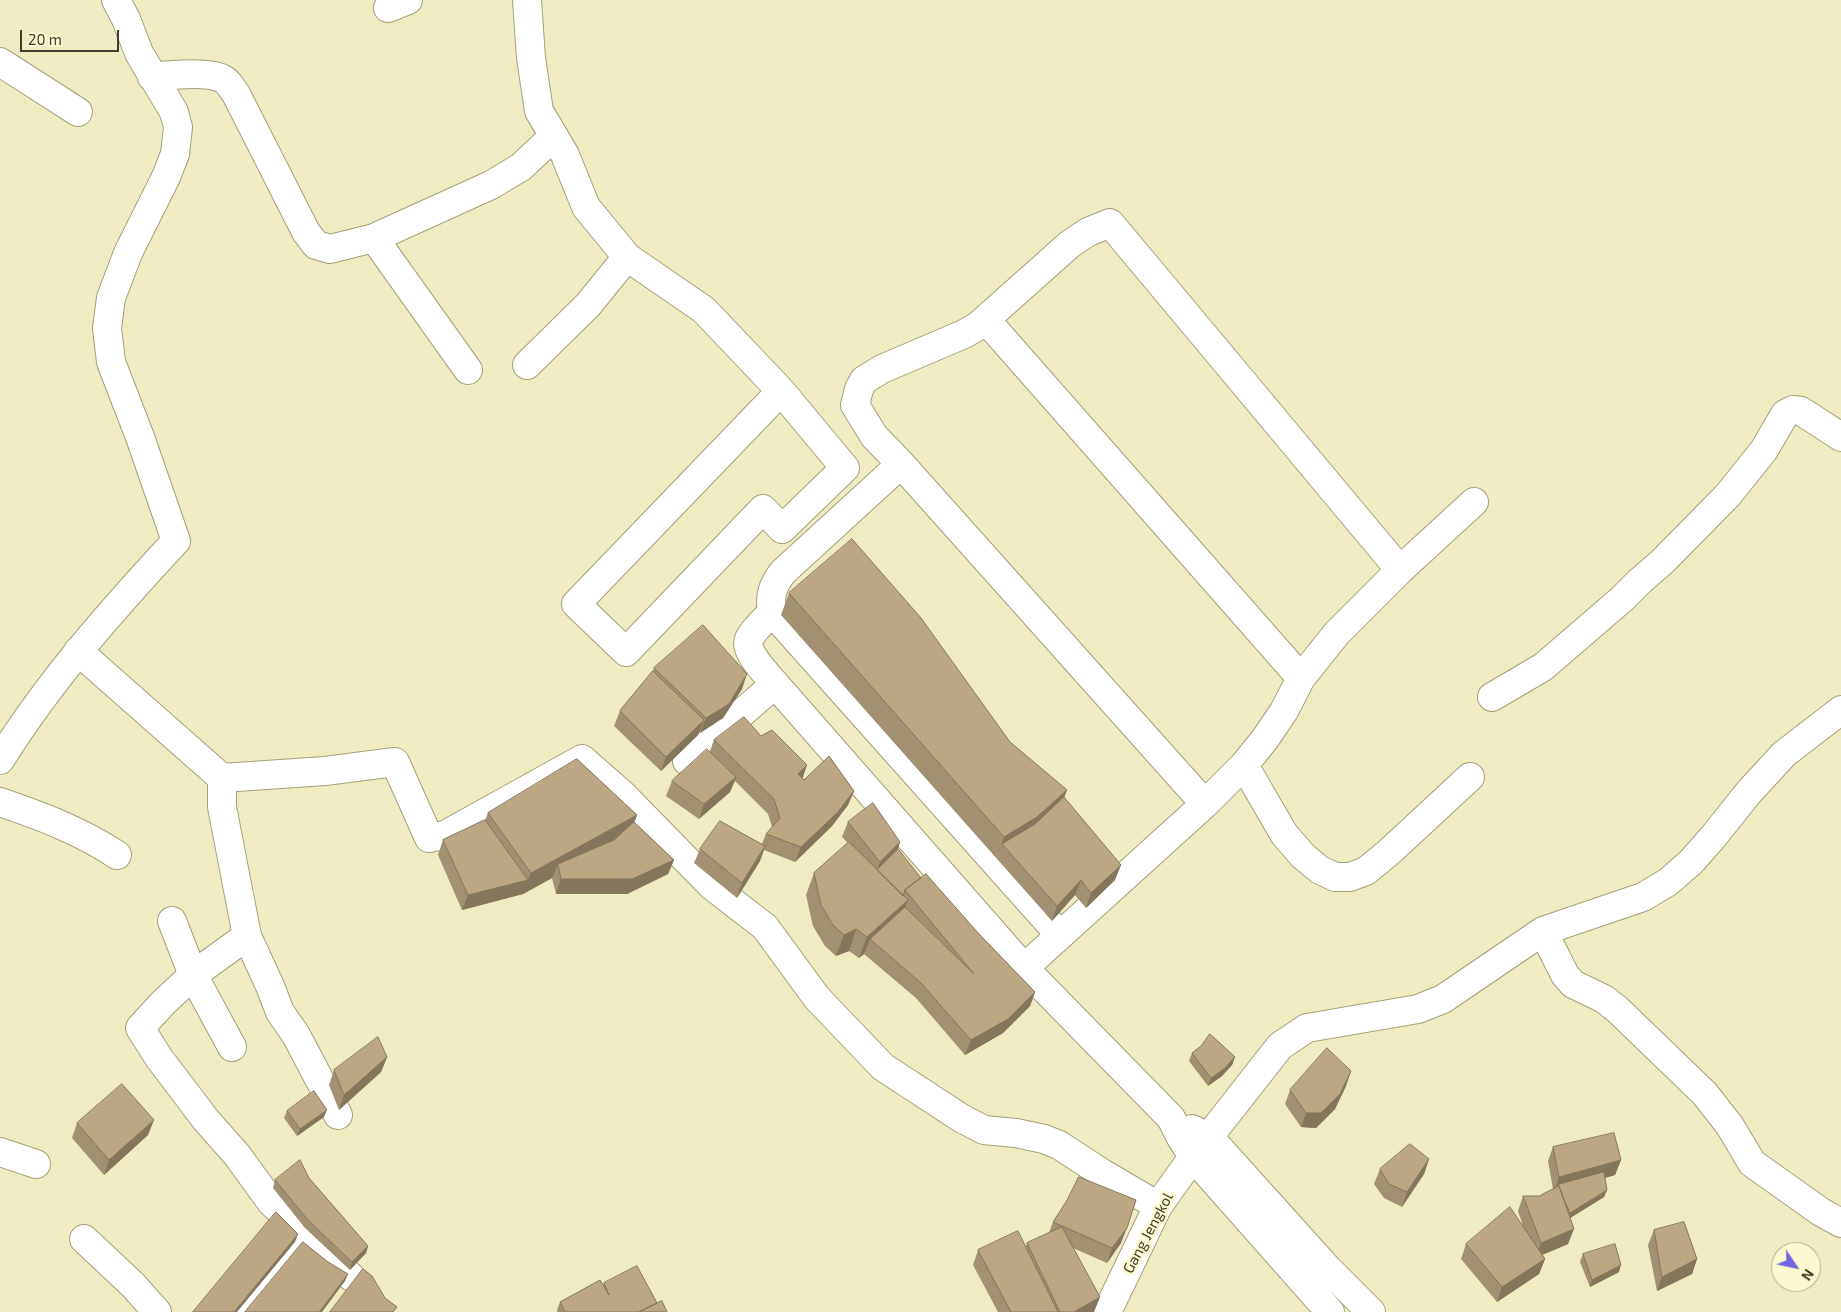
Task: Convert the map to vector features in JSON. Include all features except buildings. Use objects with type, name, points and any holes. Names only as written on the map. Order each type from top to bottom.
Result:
[{"type":"street","points":[[0,760],[42,696],[78,651],[176,541],[140,437],[111,362],[107,328],[111,298],[125,262],[166,177],[175,154],[178,127],[174,112],[139,53],[126,19],[116,0]]},
{"type":"street","points":[[527,0],[531,58],[539,111],[565,155],[586,207],[627,257],[704,310],[781,391],[845,468],[782,529],[762,508],[626,652],[576,604],[781,391]]},
{"type":"street","points":[[0,62],[78,112]]},
{"type":"street","points":[[152,77],[199,75],[216,76],[226,80],[236,94],[306,232],[316,244],[330,250],[374,238],[491,185],[521,167],[554,136]]},
{"type":"street","points":[[1205,804],[874,436],[855,405],[864,380],[882,369],[964,334],[986,320],[1070,244],[1088,232],[1110,223],[1400,570]]},
{"type":"street","points":[[374,238],[468,370]]},
{"type":"street","points":[[527,365],[588,305],[627,257]]},
{"type":"street","points":[[986,320],[1301,678]]},
{"type":"street","points":[[1492,697],[1542,667],[1607,614],[1662,562],[1728,495],[1764,450],[1784,414],[1793,410],[1801,411],[1841,437]]},
{"type":"street","points":[[901,464],[784,572],[772,591],[770,600],[772,612],[1060,935]]},
{"type":"street","points":[[1024,968],[1205,804],[1244,765],[1265,739],[1301,678],[1337,633],[1400,570],[1474,502]]},
{"type":"street","points":[[772,612],[750,638],[747,646],[750,653],[775,684],[1024,968],[1171,1118],[1180,1136],[1202,1147],[1371,1312]]},
{"type":"street","points":[[78,651],[222,778],[325,772],[394,762],[429,838],[445,835],[582,759],[622,794],[712,886],[765,927],[818,998],[883,1067],[961,1118],[984,1130],[1016,1133],[1044,1139],[1059,1145],[1102,1174],[1158,1206]]},
{"type":"street","points":[[687,761],[775,684]]},
{"type":"street","name":"Gang Jengkol","points":[[1107,1312],[1158,1206],[1280,1046],[1307,1028],[1418,1009],[1442,999],[1543,931],[1643,897],[1668,882],[1691,862],[1749,792],[1784,754],[1841,710]]},
{"type":"street","points":[[1244,765],[1284,834],[1303,856],[1320,870],[1335,877],[1350,877],[1366,870],[1388,853],[1470,777]]},
{"type":"street","points":[[222,778],[222,807],[247,936],[280,1012],[296,1035],[338,1115]]},
{"type":"street","points":[[0,802],[44,817],[82,834],[117,855]]},
{"type":"street","points":[[172,922],[193,975],[232,1047]]},
{"type":"street","points":[[1543,931],[1565,975],[1573,984],[1604,999],[1618,1010],[1705,1094],[1730,1126],[1752,1163],[1821,1212],[1841,1223]]},
{"type":"street","points":[[247,936],[193,975],[140,1028],[159,1058],[206,1120],[237,1155],[271,1202],[350,1276]]},
{"type":"street","points":[[1202,1147],[1330,1312]]},
{"type":"street","points":[[0,1152],[36,1164]]},
{"type":"street","points":[[243,1312],[306,1236]]},
{"type":"street","points":[[84,1239],[133,1285],[157,1312]]}]
